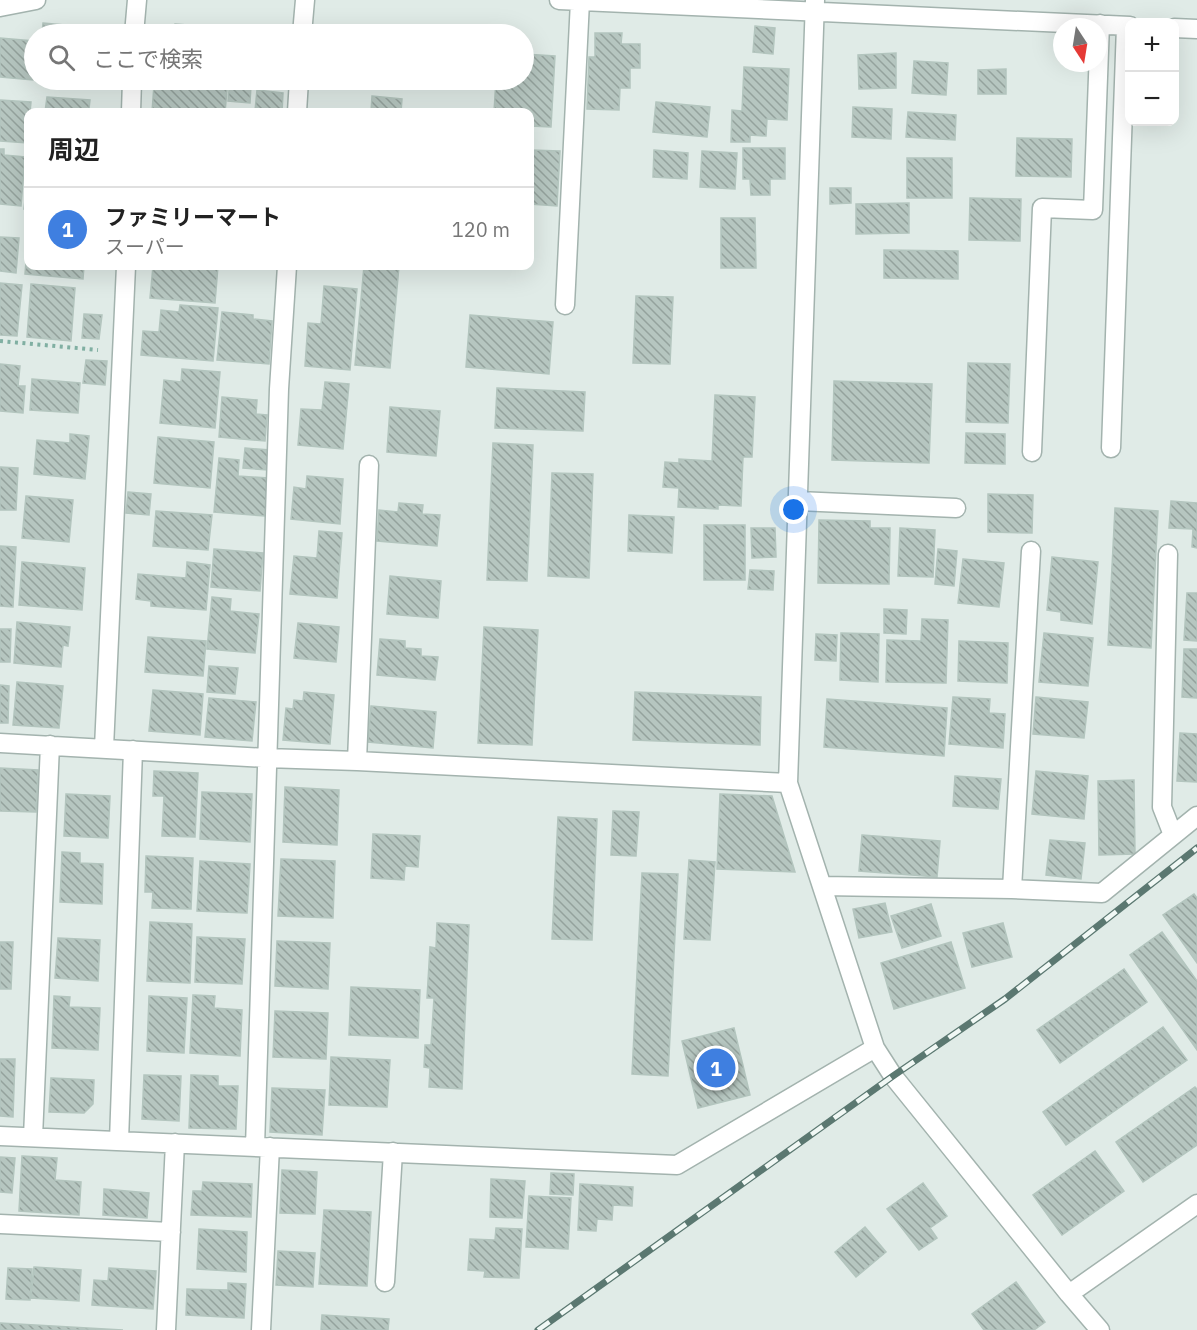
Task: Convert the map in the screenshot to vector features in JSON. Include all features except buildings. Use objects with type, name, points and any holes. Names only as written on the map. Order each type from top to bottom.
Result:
[{"type":"street","points":[[0,7],[36,0]]},
{"type":"street","points":[[135,24],[137,0]]},
{"type":"street","points":[[304,24],[305,0]]},
{"type":"street","points":[[559,0],[815,6],[1053,21]]},
{"type":"street","points":[[565,305],[580,1]]},
{"type":"street","points":[[815,6],[788,783],[875,1048],[893,1076],[1100,1330]]},
{"type":"street","points":[[1107,24],[1125,26]]},
{"type":"street","points":[[1179,28],[1197,29]]},
{"type":"street","points":[[1032,452],[1042,207],[1093,210],[1099,72]]},
{"type":"street","points":[[1111,448],[1126,72]]},
{"type":"street","points":[[131,108],[132,90]]},
{"type":"street","points":[[297,108],[299,90]]},
{"type":"street","points":[[104,748],[126,270]]},
{"type":"street","points":[[261,1330],[266,758],[279,389],[287,270]]},
{"type":"street","points":[[357,761],[369,465]]},
{"type":"street","points":[[798,501],[956,508]]},
{"type":"street","points":[[1012,889],[1031,551]]},
{"type":"street","points":[[1168,554],[1162,807],[1173,835]]},
{"type":"street","points":[[0,743],[788,783]]},
{"type":"street","points":[[33,1137],[50,745]]},
{"type":"street","points":[[119,1141],[133,750]]},
{"type":"street","points":[[822,886],[1102,893],[1197,816]]},
{"type":"street","points":[[0,1136],[677,1165],[875,1048]]},
{"type":"street","points":[[166,1330],[175,1143]]},
{"type":"street","points":[[385,1282],[393,1152]]},
{"type":"street","points":[[1069,1294],[1197,1204]]},
{"type":"street","points":[[0,1224],[171,1232]]},
{"type":"path","points":[[0,340],[122,353]]},
{"type":"railway","points":[[538,1330],[893,1076],[1005,999],[1197,848]]},
{"type":"place","name":"ファミリーマート","points":[[716,1068]]}]
